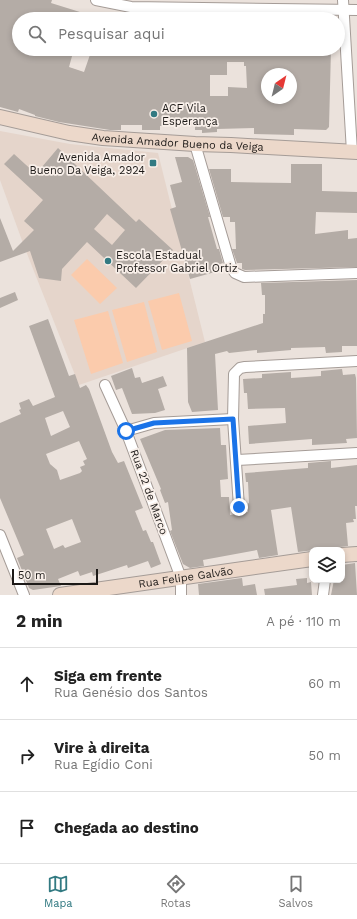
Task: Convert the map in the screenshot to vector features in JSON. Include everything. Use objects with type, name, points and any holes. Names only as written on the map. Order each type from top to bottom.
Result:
[{"type":"main road","name":"Avenida Amador Bueno da Veiga","points":[[0,117],[62,132],[103,138],[355,152]]},
{"type":"main road","points":[[345,555],[357,554]]},
{"type":"main road","name":"Rua Felipe Galvão","points":[[60,595],[309,559]]},
{"type":"street","points":[[96,0],[131,7],[343,5],[357,10]]},
{"type":"street","points":[[345,30],[355,152]]},
{"type":"street","points":[[195,144],[231,267],[235,273],[244,277],[357,273]]},
{"type":"street","points":[[239,507],[237,460],[233,419],[234,374],[240,368],[357,361]]},
{"type":"street","name":"Rua 22 de Marco","points":[[105,385],[126,431],[181,578]]},
{"type":"street","points":[[126,431],[154,423],[233,419]]},
{"type":"street","points":[[237,460],[357,453]]},
{"type":"street","points":[[0,535],[24,595]]},
{"type":"street","points":[[181,578],[181,595]]},
{"type":"street","points":[[323,595],[325,583]]},
{"type":"shaded area","name":"Escola Estadual Professor Gabriel Ortiz","points":[[0,131],[70,144],[158,153],[205,342],[79,385],[24,246],[0,180]]},
{"type":"shaded area","points":[[87,259],[117,288],[100,304],[71,275]]},
{"type":"shaded area","points":[[179,293],[192,341],[162,350],[148,301]]},
{"type":"shaded area","points":[[144,302],[157,352],[127,362],[112,310]]},
{"type":"shaded area","points":[[108,311],[123,363],[91,374],[74,320]]},
{"type":"building","points":[[0,0],[52,0],[51,3],[80,12],[12,12],[12,56],[72,56],[69,67],[84,72],[90,56],[331,56],[329,127],[326,130],[294,129],[294,135],[254,134],[254,128],[217,129],[217,132],[202,133],[202,130],[195,130],[195,125],[160,126],[160,130],[142,130],[142,125],[121,125],[121,130],[110,130],[59,122],[35,116],[19,109],[18,112],[0,107]],"holes":[[[227,62],[244,62],[244,66],[246,66],[247,88],[228,87],[228,96],[210,96],[210,75],[227,75]]]},
{"type":"building","points":[[58,148],[136,222],[139,219],[173,250],[136,288],[87,242],[62,269],[61,281],[39,278],[30,251],[0,262],[0,218],[13,251],[34,230],[24,221],[43,200],[4,164],[14,154],[36,174]],"holes":[[[107,214],[125,230],[112,245],[94,229]]]},
{"type":"building","points":[[175,157],[188,157],[193,160],[210,217],[208,217],[217,249],[219,249],[223,263],[220,264],[222,270],[190,279],[170,209],[176,207],[170,185],[182,182]]},
{"type":"building","points":[[291,164],[322,164],[322,191],[357,192],[357,213],[316,212],[315,234],[348,230],[348,239],[357,238],[357,267],[245,270],[242,269],[242,263],[237,263],[232,249],[236,249],[235,222],[230,222],[230,217],[223,217],[209,169],[231,169],[231,182],[291,183]]},
{"type":"building","points":[[357,280],[357,346],[342,346],[342,352],[326,353],[325,347],[291,348],[291,350],[257,353],[257,350],[229,353],[227,351],[215,354],[218,410],[192,412],[188,402],[187,348],[263,323],[263,314],[265,314],[265,295],[262,295],[261,283]]},
{"type":"building","points":[[15,292],[18,300],[0,308],[0,298]]},
{"type":"building","points":[[48,319],[69,376],[75,374],[80,388],[86,385],[89,389],[112,452],[118,463],[124,461],[143,508],[135,511],[143,531],[146,530],[151,542],[153,542],[161,564],[151,568],[148,561],[128,568],[127,565],[93,576],[92,572],[80,576],[78,571],[58,579],[61,586],[33,590],[29,588],[17,558],[24,555],[0,498],[0,423],[21,414],[19,410],[21,409],[19,403],[29,399],[33,406],[55,397],[29,326]],"holes":[[[63,411],[70,427],[51,436],[45,418]],[[79,441],[87,459],[83,461],[85,465],[80,467],[82,471],[80,473],[60,480],[57,470],[50,464],[46,454]],[[72,519],[81,542],[65,548],[63,545],[54,549],[46,529]]]},
{"type":"building","points":[[132,368],[135,378],[140,377],[142,383],[163,376],[167,386],[158,389],[165,410],[155,413],[132,414],[122,388],[116,390],[111,376]]},
{"type":"building","points":[[342,369],[343,375],[355,374],[356,378],[357,438],[346,439],[347,443],[312,445],[312,439],[249,444],[248,426],[286,423],[285,408],[248,409],[247,393],[244,393],[243,379],[262,378],[262,374],[291,372],[291,378],[321,376],[321,371]]},
{"type":"building","points":[[220,428],[221,445],[226,445],[228,479],[220,480],[221,497],[229,497],[230,515],[248,512],[248,482],[246,482],[245,473],[308,468],[308,463],[331,461],[331,468],[357,465],[357,506],[355,506],[356,519],[353,519],[354,522],[346,523],[348,546],[309,547],[309,551],[298,552],[291,507],[271,510],[278,555],[259,558],[257,550],[203,560],[204,566],[190,568],[183,564],[170,531],[172,530],[168,502],[165,503],[160,490],[161,489],[140,439],[165,430]]},
{"type":"building","points":[[355,563],[357,595],[331,595],[333,583],[345,583],[345,565]]},
{"type":"building","points":[[242,578],[243,586],[255,584],[257,595],[199,595],[198,584]]},
{"type":"building","points":[[307,578],[307,583],[311,583],[312,595],[265,595],[264,589],[297,585],[296,579]]},
{"type":"place","name":"ACF Vila Esperança","points":[[154,114]]},
{"type":"place","name":"Avenida Amador Bueno Da Veiga, 2924","points":[[153,163]]},
{"type":"place","name":"Escola Estadual Professor Gabriel Ortiz","points":[[108,261]]},
{"type":"route","points":[[126,431],[154,423],[168,421],[233,419],[237,460],[239,507]]}]
